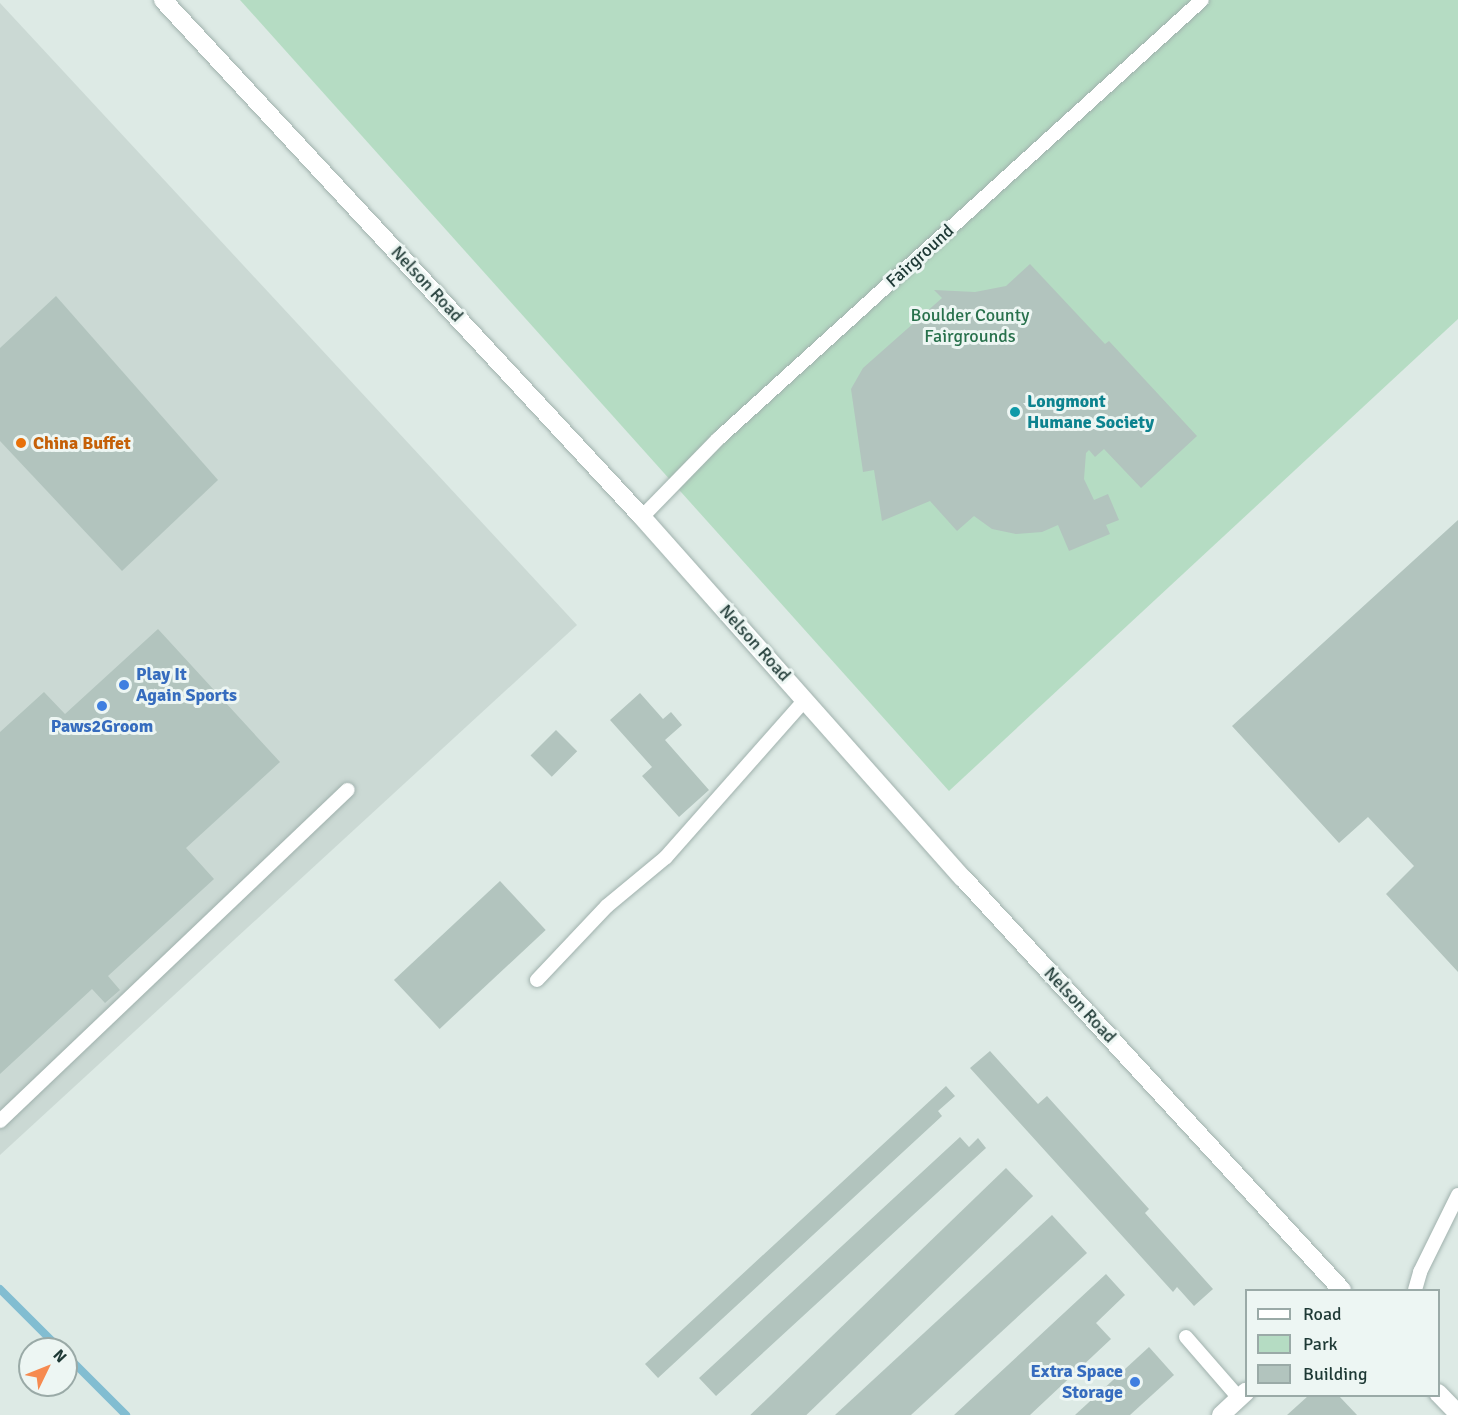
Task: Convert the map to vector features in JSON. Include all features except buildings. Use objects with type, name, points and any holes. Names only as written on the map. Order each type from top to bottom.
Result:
[{"type":"main road","name":"Nelson Road","points":[[163,0],[642,517],[963,878],[1341,1289]]},
{"type":"main road","points":[[1221,1415],[1243,1395]]},
{"type":"main road","points":[[1440,1395],[1458,1414]]},
{"type":"lane","name":"Fairground","points":[[642,517],[718,439],[1202,0]]},
{"type":"lane","points":[[537,980],[607,906],[666,857],[805,700]]},
{"type":"lane","points":[[0,1121],[348,790]]},
{"type":"lane","points":[[1415,1289],[1420,1272],[1458,1195]]},
{"type":"lane","points":[[1186,1337],[1243,1395]]},
{"type":"shaded area","points":[[0,3],[577,625],[0,1155]]},
{"type":"green space","name":"Boulder County Fairgrounds","points":[[240,0],[1458,0],[1458,319],[949,791]]},
{"type":"waterway","points":[[0,1289],[48,1337]]},
{"type":"waterway","points":[[78,1367],[126,1415]]},
{"type":"place","name":"Longmont Humane Society","points":[[1015,412]]},
{"type":"place","name":"China Buffet","points":[[21,443]]},
{"type":"place","name":"Play It Again Sports","points":[[124,685]]},
{"type":"place","name":"Paws2Groom","points":[[102,706]]},
{"type":"place","name":"Extra Space Storage","points":[[1135,1382]]}]
